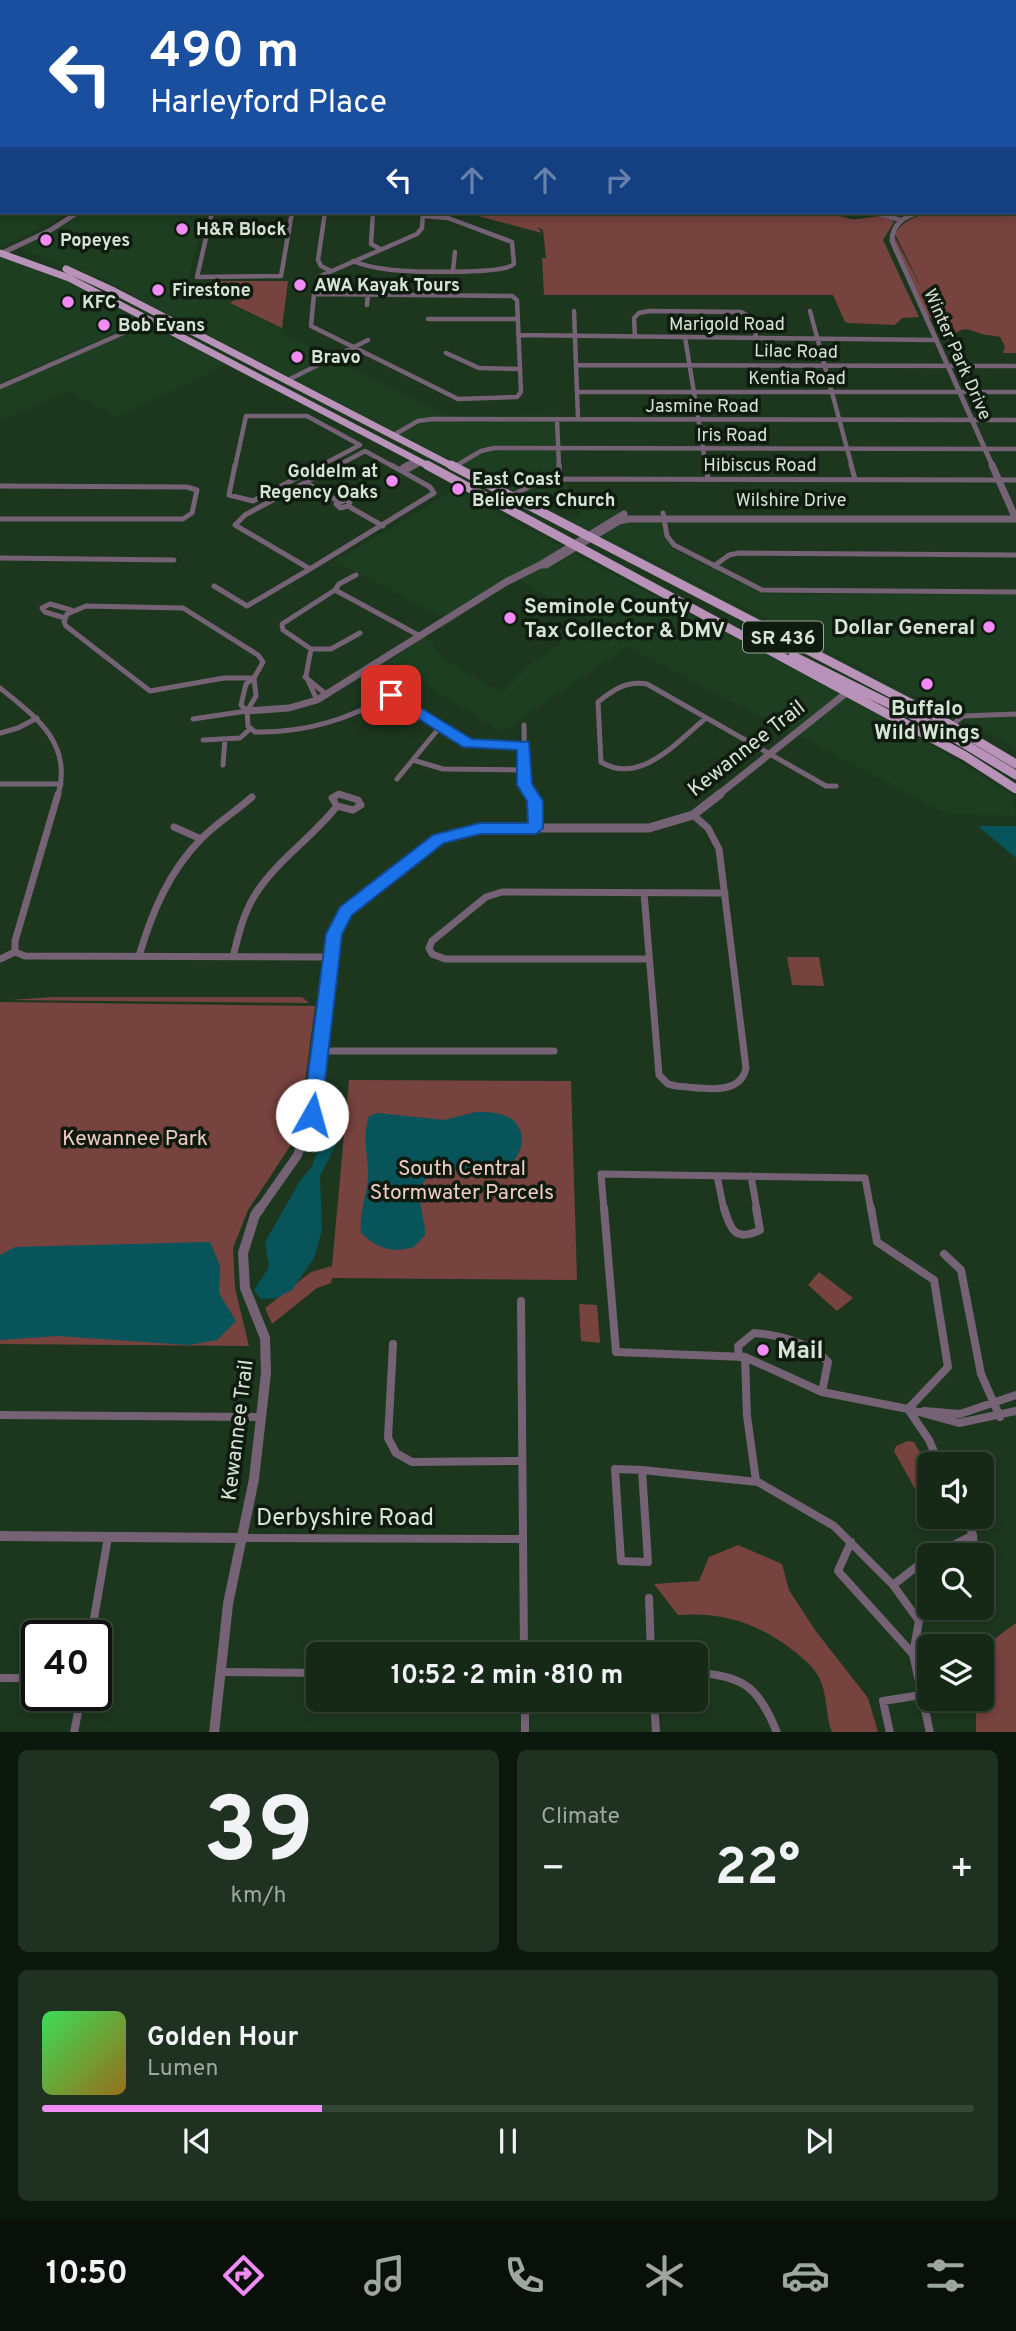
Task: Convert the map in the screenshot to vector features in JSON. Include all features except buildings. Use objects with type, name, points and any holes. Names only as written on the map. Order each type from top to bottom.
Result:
[{"type":"main road","name":"SR 436","points":[[2,252],[69,278],[265,379],[300,387],[581,541],[864,679],[952,725],[1011,766]]},
{"type":"main road","name":"SR 436","points":[[2,252],[104,286],[419,461],[473,479],[509,498],[634,575],[679,594],[852,689]]},
{"type":"main road","points":[[69,278],[88,279]]},
{"type":"main road","points":[[80,284],[104,286]]},
{"type":"main road","points":[[852,689],[938,728],[1011,766],[1016,775]]},
{"type":"main road","points":[[852,689],[1016,789]]},
{"type":"street","points":[[2,252],[74,214]]},
{"type":"street","points":[[212,214],[197,277],[281,276],[292,214]]},
{"type":"street","points":[[325,214],[318,260],[321,266],[331,271]]},
{"type":"street","points":[[373,214],[370,244],[381,250]]},
{"type":"street","points":[[314,294],[508,295],[517,300],[521,392],[517,397],[458,399],[311,327],[314,294],[318,278],[353,261],[417,234],[422,228],[423,214],[447,218],[508,240],[514,245],[514,264],[510,268],[377,269],[353,261]]},
{"type":"street","points":[[879,214],[901,220],[914,214]]},
{"type":"street","name":"Winter Park Drive","points":[[901,220],[892,232],[892,242],[1016,517]]},
{"type":"street","points":[[453,270],[455,252]]},
{"type":"street","points":[[367,305],[368,294]]},
{"type":"street","points":[[574,311],[578,419]]},
{"type":"street","points":[[635,337],[634,318],[639,313],[686,311],[746,313],[752,318],[756,337]]},
{"type":"street","points":[[810,311],[855,479]]},
{"type":"street","points":[[0,387],[162,316]]},
{"type":"street","points":[[428,319],[518,319]]},
{"type":"street","name":"Marigold Road","points":[[518,335],[936,340]]},
{"type":"street","points":[[685,337],[708,479]]},
{"type":"street","points":[[284,384],[368,340]]},
{"type":"street","points":[[446,353],[479,368],[520,369]]},
{"type":"street","name":"Lilac Road","points":[[576,365],[1016,366]]},
{"type":"street","name":"Kentia Road","points":[[578,392],[1016,393]]},
{"type":"street","points":[[214,586],[247,606],[434,493],[430,487],[402,470],[365,451],[360,445],[307,416],[246,416],[229,495],[253,500],[360,445]]},
{"type":"street","name":"Jasmine Road","points":[[392,436],[425,419],[1016,420]]},
{"type":"street","points":[[557,419],[559,479]]},
{"type":"street","points":[[328,427],[345,421]]},
{"type":"street","points":[[334,430],[345,421]]},
{"type":"street","name":"Iris Road","points":[[449,471],[486,449],[1016,449]]},
{"type":"street","points":[[310,569],[235,525],[256,509],[365,451]]},
{"type":"street","points":[[402,470],[419,461]]},
{"type":"street","name":"Hibiscus Road","points":[[509,498],[538,480],[559,479],[1016,480]]},
{"type":"street","points":[[306,483],[338,501],[349,500],[351,503],[348,506],[383,526]]},
{"type":"street","points":[[0,486],[195,488],[197,492],[192,513],[187,518],[0,519]]},
{"type":"street","points":[[253,500],[256,509]]},
{"type":"street","points":[[664,516],[667,536],[674,545],[762,590],[1016,592]]},
{"type":"street","name":"Wilshire Drive","points":[[247,711],[289,708],[327,695],[506,582],[540,565],[546,565],[617,519],[664,516],[1016,517]]},
{"type":"street","points":[[714,566],[729,555],[739,553],[1016,555]]},
{"type":"street","points":[[0,558],[174,560]]},
{"type":"street","points":[[356,575],[282,624],[284,630],[311,649],[322,652],[334,649],[360,633]]},
{"type":"street","points":[[335,590],[420,636]]},
{"type":"street","points":[[65,618],[45,612],[42,608],[50,604],[71,610],[86,607],[175,607],[190,610],[261,658],[261,667],[246,684],[241,705],[247,711],[250,729]]},
{"type":"street","points":[[71,610],[65,618],[66,626],[144,688],[158,691],[215,680],[254,678]]},
{"type":"street","points":[[311,649],[305,677],[306,684],[317,700]]},
{"type":"street","points":[[305,677],[327,695]]},
{"type":"street","points":[[193,719],[247,711],[255,704],[258,684],[254,678]]},
{"type":"street","name":"Kewannee Trail","points":[[214,1732],[228,1604],[254,1479],[261,1417],[265,1345],[245,1288],[242,1268],[245,1240],[255,1215],[291,1166],[307,1136],[334,934],[345,911],[439,839],[480,828],[649,828],[693,815],[864,679]]},
{"type":"street","points":[[372,683],[473,745],[524,745]]},
{"type":"street","points":[[706,718],[638,769],[615,770],[601,762],[598,702],[625,683],[647,684],[825,786],[836,786]]},
{"type":"street","points":[[0,688],[37,718],[57,745],[63,764],[61,784],[15,941],[15,952]]},
{"type":"street","points":[[250,729],[262,732],[335,724],[365,711],[391,695]]},
{"type":"street","points":[[952,725],[963,716],[1016,714]]},
{"type":"street","points":[[0,733],[18,728],[37,718]]},
{"type":"street","points":[[524,725],[526,789],[535,801],[536,828]]},
{"type":"street","points":[[397,779],[440,727]]},
{"type":"street","points":[[203,740],[240,738],[250,729]]},
{"type":"street","points":[[223,765],[225,739]]},
{"type":"street","points":[[413,760],[443,769],[524,770]]},
{"type":"street","points":[[0,784],[61,784]]},
{"type":"street","points":[[139,956],[154,906],[180,863],[201,839],[252,797]]},
{"type":"street","points":[[233,957],[246,913],[262,885],[337,806]]},
{"type":"street","points":[[644,893],[659,1074],[668,1084],[704,1088],[736,1086],[742,1081],[746,1068],[725,893],[716,839],[693,815]]},
{"type":"street","points":[[174,827],[201,839]]},
{"type":"street","points":[[648,959],[445,959],[432,954],[429,948],[432,941],[492,894],[725,893]]},
{"type":"street","points":[[0,959],[15,952],[25,956],[331,957]]},
{"type":"street","points":[[320,1051],[554,1051]]},
{"type":"street","points":[[908,1409],[948,1367],[934,1280],[877,1242],[865,1178],[601,1174],[616,1352],[742,1357],[822,1392],[908,1409],[959,1423],[1000,1417],[1016,1411]]},
{"type":"street","points":[[717,1176],[730,1229],[737,1236],[744,1236],[753,1235],[760,1230],[751,1176]]},
{"type":"street","points":[[944,1254],[961,1270],[981,1374],[1000,1417]]},
{"type":"street","points":[[521,1301],[524,1642]]},
{"type":"street","points":[[756,1482],[742,1357],[738,1346],[754,1333],[811,1348],[822,1354],[828,1363],[822,1392]]},
{"type":"street","points":[[393,1344],[388,1438],[392,1450],[399,1457],[412,1461],[521,1461]]},
{"type":"street","points":[[908,1409],[960,1414],[1016,1395]]},
{"type":"street","points":[[908,1409],[934,1452]]},
{"type":"street","points":[[0,1415],[261,1417]]},
{"type":"street","points":[[642,1470],[648,1562],[621,1561],[615,1469],[642,1470],[756,1482],[834,1526],[893,1585],[919,1622],[914,1654],[917,1672]]},
{"type":"street","points":[[970,1529],[973,1543]]},
{"type":"street","points":[[957,1543],[973,1535]]},
{"type":"street","name":"Derbyshire Road","points":[[0,1536],[523,1539]]},
{"type":"street","points":[[94,1620],[108,1537]]},
{"type":"street","points":[[851,1542],[838,1571],[914,1654]]},
{"type":"street","points":[[893,1585],[917,1566]]},
{"type":"street","points":[[649,1598],[651,1642]]},
{"type":"street","points":[[220,1672],[306,1673]]},
{"type":"street","points":[[708,1674],[733,1677],[749,1685],[761,1696],[778,1732]]},
{"type":"street","points":[[0,1678],[21,1678]]},
{"type":"street","points":[[890,1732],[883,1701],[917,1696]]},
{"type":"street","points":[[74,1732],[78,1711]]},
{"type":"street","points":[[925,1711],[930,1732]]},
{"type":"street","points":[[525,1712],[525,1732]]},
{"type":"street","points":[[655,1712],[656,1732]]},
{"type":"shaded area","points":[[0,214],[66,214],[4,246],[0,244]]},
{"type":"shaded area","points":[[84,214],[205,214],[186,286],[147,303],[103,279],[21,248]]},
{"type":"shaded area","points":[[0,257],[49,273],[82,288],[140,322],[0,383]]},
{"type":"shaded area","points":[[189,281],[213,281],[247,294],[231,304],[282,328],[282,333],[330,357],[290,377],[146,303],[187,286]]},
{"type":"shaded area","points":[[146,324],[226,365],[118,417],[68,391],[0,421],[0,388]]},
{"type":"shaded area","points":[[333,359],[446,416],[558,415],[558,418],[433,418],[395,432],[294,379]]},
{"type":"shaded area","points":[[425,421],[555,421],[556,447],[486,447],[456,463],[399,434]]},
{"type":"shaded area","points":[[494,449],[556,450],[557,478],[537,479],[512,493],[459,465]]},
{"type":"shaded area","points":[[566,481],[567,490],[539,507],[516,495],[539,482]]},
{"type":"shaded area","points":[[455,490],[562,547],[538,564],[444,617],[335,561]]},
{"type":"shaded area","points":[[596,503],[623,513],[586,532],[568,522]]},
{"type":"shaded area","points":[[634,520],[661,522],[664,539],[673,549],[761,594],[1016,595],[1016,748],[602,534],[619,524]]},
{"type":"shaded area","points":[[601,535],[955,719],[597,537]]},
{"type":"shaded area","points":[[573,553],[841,694],[792,733],[628,647],[501,732],[392,663],[386,664],[425,636],[447,661],[501,693],[529,665],[591,621],[520,580],[442,629],[438,628],[507,583],[541,567],[548,567]]},
{"type":"shaded area","points":[[846,697],[898,725],[1014,796],[1016,816],[947,814],[798,735]]},
{"type":"green space","points":[[471,214],[832,214],[851,219],[884,217],[894,222],[883,240],[919,317],[902,318],[895,325],[845,322],[833,295],[544,295],[542,258],[546,258],[543,230],[537,227],[542,233]]},
{"type":"green space","points":[[928,214],[1016,214],[1016,353],[1003,353],[1005,346],[1000,337],[968,330],[955,334],[939,330],[937,324],[928,316],[893,234],[925,295],[895,234],[904,224]]},
{"type":"green space","points":[[213,281],[288,281],[282,328],[230,303],[246,293]]},
{"type":"green space","points":[[787,957],[819,957],[824,986],[792,985]]},
{"type":"green space","points":[[53,997],[302,997],[309,1003],[10,1000]]},
{"type":"green space","name":"Kewannee Park","points":[[0,1002],[315,1006],[298,1134],[248,1210],[233,1248],[235,1288],[249,1346],[0,1344]]},
{"type":"green space","name":"South Central Stormwater Parcels","points":[[349,1080],[571,1081],[577,1280],[332,1278],[331,1283],[317,1288],[272,1324],[265,1308],[311,1272],[332,1266]]},
{"type":"green space","points":[[819,1272],[853,1298],[837,1311],[808,1285]]},
{"type":"green space","points":[[579,1304],[597,1305],[600,1343],[581,1341]]},
{"type":"green space","points":[[908,1441],[914,1442],[920,1452],[917,1452],[917,1490],[894,1451],[896,1446]]},
{"type":"green space","points":[[738,1545],[782,1564],[789,1590],[815,1630],[868,1698],[878,1732],[832,1732],[821,1681],[801,1657],[777,1639],[751,1625],[709,1615],[678,1615],[654,1584],[699,1581],[709,1557]]},
{"type":"green space","points":[[1016,1623],[1016,1732],[976,1732],[976,1711],[994,1711],[994,1639]]},
{"type":"water","points":[[978,826],[1016,826],[1016,858]]},
{"type":"water","points":[[338,1098],[337,1142],[320,1176],[322,1230],[314,1258],[292,1290],[277,1298],[261,1299],[254,1290],[269,1267],[265,1242],[300,1181],[312,1166]]},
{"type":"water","points":[[476,1112],[502,1115],[516,1123],[522,1138],[514,1160],[494,1173],[442,1170],[427,1178],[420,1192],[425,1235],[414,1247],[399,1250],[386,1248],[373,1243],[361,1233],[368,1177],[365,1141],[369,1116],[378,1113],[444,1120]]},
{"type":"water","points":[[210,1242],[220,1266],[219,1293],[236,1321],[217,1340],[189,1345],[57,1336],[0,1340],[0,1255],[15,1247]]},
{"type":"place","name":"H&R Block","points":[[182,229]]},
{"type":"place","name":"Popeyes","points":[[46,240]]},
{"type":"place","name":"AWA Kayak Tours","points":[[300,285]]},
{"type":"place","name":"Firestone","points":[[158,290]]},
{"type":"place","name":"KFC","points":[[68,302]]},
{"type":"place","name":"Bob Evans","points":[[104,325]]},
{"type":"place","name":"Bravo","points":[[297,357]]},
{"type":"place","name":"Goldelm at Regency Oaks","points":[[392,481]]},
{"type":"place","name":"East Coast Believers Church","points":[[458,489]]},
{"type":"place","name":"Seminole County Tax Collector & DMV","points":[[510,618]]},
{"type":"place","name":"Dollar General","points":[[989,627]]},
{"type":"place","name":"Buffalo Wild Wings","points":[[927,684]]},
{"type":"place","name":"Mail","points":[[763,1350]]},
{"type":"route","points":[[312,1115],[334,934],[345,911],[439,839],[480,828],[536,828],[535,801],[525,785],[524,745],[469,744],[391,695]]}]
